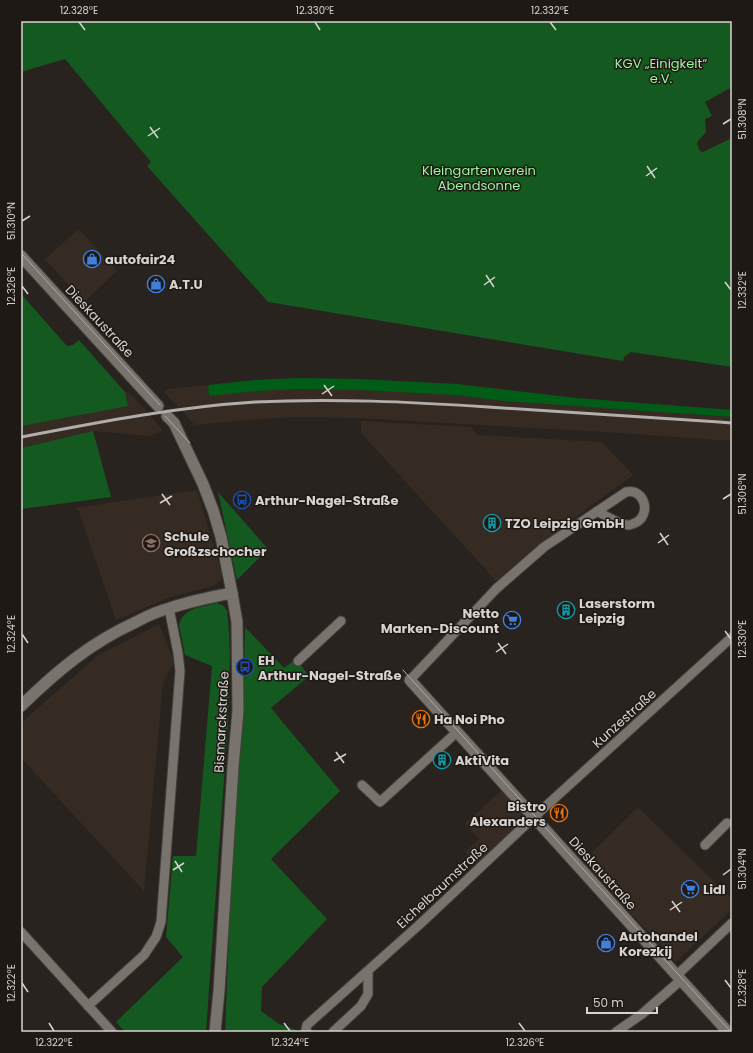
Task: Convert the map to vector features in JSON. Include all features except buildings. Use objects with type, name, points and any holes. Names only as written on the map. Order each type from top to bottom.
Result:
[{"type":"street","name":"Dieskaustraße","points":[[21,256],[158,406]]},
{"type":"street","name":"Bismarckstraße","points":[[171,420],[203,484],[213,510],[221,537],[237,622],[238,711],[215,1032]]},
{"type":"street","points":[[410,680],[496,589],[544,547],[597,511],[626,492],[631,491],[638,494],[644,501],[645,508],[639,521],[630,525],[618,522],[597,511]]},
{"type":"street","points":[[21,706],[54,675],[75,658],[96,643],[119,630],[169,608],[232,593]]},
{"type":"street","points":[[88,1006],[144,955],[156,937],[161,922],[180,671],[169,608]]},
{"type":"street","points":[[298,662],[341,621]]},
{"type":"street","name":"Kunzestraße","points":[[534,818],[732,637]]},
{"type":"street","name":"Dieskaustraße","points":[[410,680],[728,1032]]},
{"type":"street","points":[[362,785],[380,802],[457,732]]},
{"type":"street","name":"Eichelbaumstraße","points":[[307,1032],[307,1025],[368,971],[534,818]]},
{"type":"street","points":[[705,845],[730,824]]},
{"type":"street","points":[[616,1032],[642,1014],[732,923]]},
{"type":"street","points":[[21,932],[112,1032]]},
{"type":"street","points":[[333,1032],[361,1006],[368,994],[368,971]]},
{"type":"shaded area","points":[[79,229],[117,271],[84,302],[45,259]]},
{"type":"shaded area","points":[[299,378],[359,379],[457,384],[576,398],[732,410],[732,441],[358,418],[299,417],[195,425],[164,392],[168,389],[255,380]]},
{"type":"shaded area","points":[[125,392],[132,395],[162,429],[160,432],[150,436],[93,431],[21,448],[21,414]]},
{"type":"shaded area","points":[[361,421],[471,427],[478,435],[602,442],[633,475],[535,547],[497,582],[361,433]]},
{"type":"shaded area","name":"Schule Großzschocher","points":[[197,490],[222,574],[221,580],[213,586],[168,598],[116,620],[79,512],[75,508]]},
{"type":"shaded area","points":[[159,624],[174,661],[163,683],[144,891],[21,758],[21,723],[97,656]]},
{"type":"shaded area","points":[[502,790],[531,822],[479,868],[465,852],[479,839],[465,823]]},
{"type":"shaded area","points":[[638,807],[732,899],[732,909],[676,962],[583,861]]},
{"type":"green space","name":"Kleingartenverein Abendsonne","points":[[21,21],[732,21],[732,87],[705,102],[712,116],[705,119],[706,132],[697,144],[700,151],[703,152],[732,138],[732,367],[631,352],[624,357],[623,361],[268,302],[147,166],[151,162],[65,59],[21,72]]},
{"type":"green space","points":[[21,294],[67,346],[73,345],[79,340],[125,392],[128,406],[21,426]]},
{"type":"green space","points":[[299,378],[359,379],[457,384],[576,398],[732,410],[732,417],[505,401],[456,395],[359,390],[299,389],[256,391],[209,396],[208,385],[255,380]]},
{"type":"green space","points":[[93,431],[111,497],[21,509],[21,448]]},
{"type":"green space","points":[[218,492],[268,549],[237,580],[235,571]]},
{"type":"green space","points":[[217,603],[224,606],[227,611],[230,656],[228,723],[206,1032],[125,1032],[116,1022],[183,957],[166,937],[173,856],[196,856],[212,666],[185,655],[179,625],[181,619],[189,611]]},
{"type":"green space","points":[[245,627],[284,668],[296,659],[309,676],[271,708],[340,791],[271,859],[327,919],[262,987],[261,1011],[279,1024],[294,1029],[297,1032],[225,1032],[232,854],[243,707]]},
{"type":"tram line","points":[[21,253],[160,405]]},
{"type":"tram line","points":[[165,416],[190,443]]},
{"type":"tram line","points":[[403,670],[731,1032]]},
{"type":"railway","points":[[21,437],[196,407],[284,401],[372,401],[732,423]]},
{"type":"place","name":"autofair24","points":[[92,259]]},
{"type":"place","name":"A.T.U","points":[[156,284]]},
{"type":"place","name":"Arthur-Nagel-Straße","points":[[242,500]]},
{"type":"place","name":"TZO Leipzig GmbH","points":[[492,523]]},
{"type":"place","name":"Schule Großzschocher","points":[[151,543]]},
{"type":"place","name":"Laserstorm Leipzig","points":[[566,610]]},
{"type":"place","name":"Netto Marken-Discount","points":[[512,620]]},
{"type":"place","name":"EH Arthur-Nagel-Straße","points":[[245,667]]},
{"type":"place","name":"Ha Noi Pho","points":[[421,719]]},
{"type":"place","name":"AktiVita","points":[[442,760]]},
{"type":"place","name":"Bistro Alexanders","points":[[559,813]]},
{"type":"place","name":"Lidl","points":[[690,889]]},
{"type":"place","name":"Autohandel Korezkij","points":[[606,943]]},
{"type":"park label","name":"KGV „Einigkeit“ e.V.","points":[[661,70]]}]
